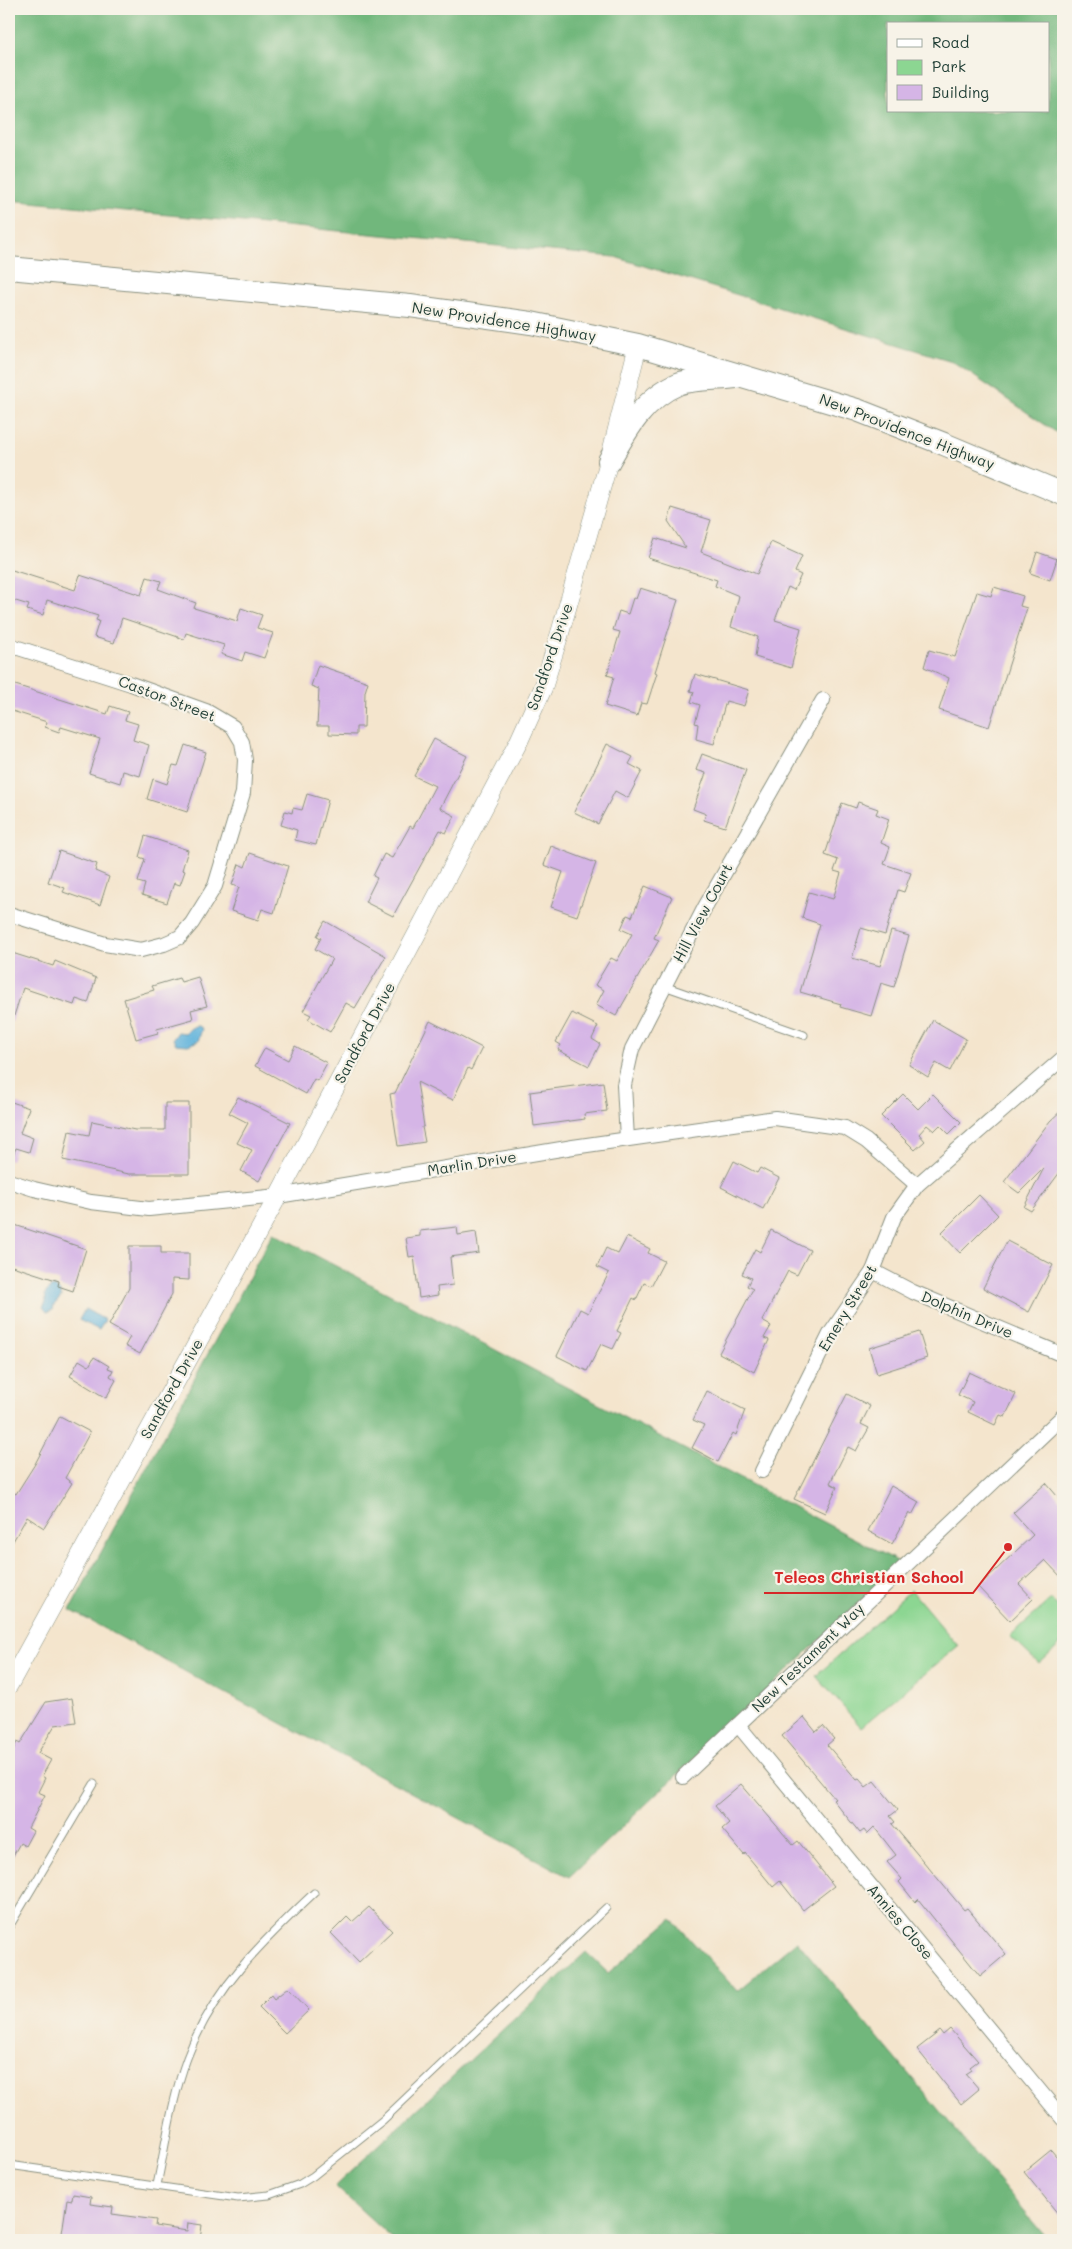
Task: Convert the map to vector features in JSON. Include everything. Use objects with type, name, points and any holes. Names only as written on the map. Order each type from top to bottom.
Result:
[{"type":"highway","name":"New Providence Highway","points":[[9,268],[410,306],[531,323],[638,345],[857,410],[1063,494]]},
{"type":"highway","points":[[609,461],[629,427],[649,401],[678,383],[747,376]]},
{"type":"street","name":"Sandford Drive","points":[[9,1685],[278,1196],[519,741],[543,688],[560,633],[609,461],[638,345]]},
{"type":"street","name":"Castor Street","points":[[9,645],[140,687],[206,711],[233,727],[242,742],[245,760],[243,794],[215,886],[192,923],[180,937],[164,944],[141,950],[105,944],[9,914]]},
{"type":"street","name":"Hill View Court","points":[[627,1139],[624,1085],[632,1049],[704,907],[823,700]]},
{"type":"street","name":"Emery Street","points":[[762,1471],[830,1334],[873,1271],[894,1217],[917,1185],[1063,1058]]},
{"type":"street","name":"Marlin Drive","points":[[9,1180],[34,1189],[91,1202],[149,1209],[278,1196],[627,1139],[775,1118],[845,1128],[866,1141],[917,1185]]},
{"type":"street","name":"Dolphin Drive","points":[[873,1271],[913,1292],[1063,1355]]},
{"type":"street","name":"New Testament Way","points":[[683,1777],[1063,1416]]},
{"type":"street","name":"Annies Close","points":[[738,1725],[1063,2119]]},
{"type":"lane","points":[[663,985],[804,1035]]},
{"type":"lane","points":[[9,1928],[94,1784]]},
{"type":"lane","points":[[157,2185],[182,2072],[202,2026],[224,1988],[244,1962],[314,1893]]},
{"type":"lane","points":[[9,2165],[230,2197],[254,2198],[284,2190],[313,2176],[383,2120],[606,1908]]},
{"type":"green space","points":[[9,9],[1063,9],[1063,437],[952,361],[615,257],[9,200]]},
{"type":"green space","points":[[273,1233],[901,1563],[569,1877],[70,1610]]},
{"type":"green space","points":[[911,1590],[958,1646],[861,1727],[816,1676]]},
{"type":"green space","points":[[1051,1600],[1063,1611],[1063,1642],[1039,1664],[1010,1636]]},
{"type":"green space","points":[[672,1919],[737,1991],[797,1941],[1048,2240],[394,2240],[335,2186],[586,1952],[608,1973]]},
{"type":"water","points":[[194,1026],[202,1029],[198,1041],[188,1045],[176,1044],[173,1039],[178,1032],[185,1033]]},
{"type":"water","points":[[55,1287],[61,1293],[61,1297],[54,1305],[53,1310],[47,1312],[43,1307],[46,1302],[45,1294],[50,1288]]},
{"type":"water","points":[[85,1309],[105,1320],[99,1330],[79,1320]]},
{"type":"building","points":[[672,508],[711,520],[701,552],[757,574],[771,542],[802,556],[795,572],[801,575],[794,590],[788,587],[775,620],[801,628],[791,668],[755,657],[758,637],[731,627],[739,596],[715,586],[717,580],[648,558],[655,538],[686,548],[668,521]]},
{"type":"building","points":[[1037,552],[1057,559],[1050,580],[1030,573]]},
{"type":"building","points":[[9,569],[75,590],[80,575],[141,595],[147,577],[161,581],[158,589],[196,603],[194,608],[237,621],[241,608],[262,615],[257,628],[273,633],[264,658],[245,652],[242,661],[221,654],[224,645],[186,633],[184,639],[122,618],[114,643],[94,637],[99,621],[96,620],[98,616],[47,600],[43,615],[27,610],[29,605],[9,599]]},
{"type":"building","points":[[994,587],[1023,596],[1020,606],[1027,608],[989,727],[939,710],[949,678],[924,667],[929,650],[955,657],[977,592],[991,596]]},
{"type":"building","points":[[640,588],[678,600],[647,704],[641,703],[637,716],[605,706],[614,677],[607,675],[620,632],[613,630],[619,611],[628,614],[633,598],[636,599]]},
{"type":"building","points":[[318,665],[368,682],[365,692],[364,727],[356,727],[356,735],[329,734],[329,726],[317,726],[319,689],[311,686]]},
{"type":"building","points":[[695,674],[749,690],[744,706],[726,701],[714,744],[696,739],[698,724],[695,723],[700,705],[691,702],[694,692],[690,691]]},
{"type":"building","points":[[9,683],[107,714],[110,706],[128,712],[125,720],[138,724],[133,740],[149,745],[140,776],[123,771],[120,783],[89,773],[100,739],[61,727],[59,732],[45,727],[47,722],[9,710]]},
{"type":"building","points":[[434,739],[467,756],[440,808],[455,816],[446,833],[440,830],[393,916],[365,902],[377,878],[373,876],[384,854],[392,858],[410,826],[413,828],[435,786],[414,776]]},
{"type":"building","points":[[607,744],[633,757],[629,764],[642,771],[628,798],[615,791],[598,824],[574,812]]},
{"type":"building","points":[[185,745],[206,752],[187,812],[147,799],[153,779],[167,784],[173,765],[178,766]]},
{"type":"building","points":[[702,754],[746,770],[725,827],[704,820],[706,814],[693,809],[706,773],[696,770]]},
{"type":"building","points":[[307,794],[328,800],[316,845],[295,840],[297,830],[281,825],[285,811],[292,813],[293,808],[302,810]]},
{"type":"building","points":[[858,802],[878,809],[876,814],[889,819],[881,843],[890,847],[884,864],[911,873],[904,892],[898,890],[885,935],[861,928],[852,958],[880,966],[891,931],[909,936],[894,987],[881,983],[871,1016],[840,1007],[841,1004],[800,992],[820,924],[802,918],[809,892],[833,899],[841,873],[834,871],[838,860],[825,855],[842,803],[856,808]]},
{"type":"building","points":[[145,836],[188,850],[182,870],[185,871],[180,885],[174,883],[167,903],[142,895],[145,884],[138,882],[145,859],[139,857]]},
{"type":"building","points":[[551,846],[596,863],[577,916],[551,907],[563,872],[544,865]]},
{"type":"building","points":[[59,851],[97,864],[95,871],[109,877],[100,905],[63,892],[65,888],[48,882]]},
{"type":"building","points":[[250,853],[288,866],[274,913],[262,909],[258,920],[231,911],[239,887],[232,885],[239,864],[245,867]]},
{"type":"building","points":[[645,886],[672,897],[654,938],[659,940],[616,1016],[596,1005],[604,990],[595,985],[611,958],[617,961],[632,934],[621,929],[627,915],[632,917]]},
{"type":"building","points":[[325,921],[386,956],[355,1008],[346,1003],[330,1032],[308,1019],[311,1015],[303,1011],[332,959],[315,949],[321,938],[317,936]]},
{"type":"building","points":[[9,952],[53,966],[55,961],[96,978],[88,1003],[76,999],[74,1005],[23,988],[12,1022],[9,1021]]},
{"type":"building","points":[[198,977],[207,1006],[191,1010],[193,1019],[157,1029],[158,1033],[136,1039],[124,999],[154,990],[152,986],[179,978],[181,982]]},
{"type":"building","points":[[572,1013],[598,1026],[592,1039],[600,1044],[589,1066],[558,1050],[561,1045],[556,1042]]},
{"type":"building","points":[[933,1020],[966,1039],[950,1071],[936,1063],[928,1077],[909,1065]]},
{"type":"building","points":[[430,1021],[482,1048],[471,1070],[468,1068],[453,1100],[417,1082],[425,1142],[398,1146],[390,1094],[395,1093]]},
{"type":"building","points":[[295,1046],[327,1063],[317,1081],[314,1079],[306,1094],[255,1066],[265,1048],[288,1060]]},
{"type":"building","points":[[603,1082],[607,1111],[584,1114],[585,1119],[534,1126],[530,1092]]},
{"type":"building","points":[[903,1094],[918,1109],[933,1094],[961,1122],[949,1134],[940,1125],[934,1131],[927,1125],[919,1134],[925,1141],[915,1150],[881,1116]]},
{"type":"building","points":[[238,1097],[290,1123],[259,1181],[241,1171],[252,1150],[237,1143],[248,1123],[229,1113]]},
{"type":"building","points":[[9,1101],[29,1108],[20,1133],[33,1138],[29,1152],[16,1148],[11,1160],[9,1160]]},
{"type":"building","points":[[165,1103],[189,1103],[189,1174],[129,1174],[63,1160],[69,1131],[89,1135],[92,1121],[135,1130],[165,1130]]},
{"type":"building","points":[[1063,1109],[1063,1168],[1031,1211],[1024,1207],[1044,1168],[1019,1193],[1004,1182],[1050,1121]]},
{"type":"building","points":[[734,1161],[757,1173],[760,1168],[779,1178],[763,1209],[721,1187]]},
{"type":"building","points":[[979,1195],[998,1215],[960,1253],[941,1233]]},
{"type":"building","points":[[9,1223],[86,1249],[73,1291],[58,1286],[59,1281],[9,1265]]},
{"type":"building","points":[[457,1227],[458,1235],[476,1232],[479,1253],[450,1257],[453,1285],[437,1287],[438,1295],[419,1298],[414,1256],[409,1257],[406,1238],[420,1236],[420,1231]]},
{"type":"building","points":[[771,1230],[810,1250],[797,1275],[788,1271],[762,1321],[771,1326],[764,1338],[769,1340],[754,1372],[719,1353],[753,1289],[747,1286],[751,1278],[742,1274],[755,1249],[760,1252]]},
{"type":"building","points":[[627,1237],[650,1249],[648,1253],[664,1261],[651,1286],[644,1283],[636,1300],[633,1298],[617,1331],[621,1333],[613,1349],[601,1344],[587,1371],[557,1356],[580,1309],[588,1313],[609,1273],[597,1267],[606,1248],[618,1254]]},
{"type":"building","points":[[1007,1241],[1053,1265],[1029,1312],[983,1288]]},
{"type":"building","points":[[129,1246],[161,1246],[161,1253],[189,1253],[189,1280],[172,1279],[172,1294],[140,1354],[125,1346],[130,1337],[109,1325],[129,1288]]},
{"type":"building","points":[[919,1332],[927,1358],[877,1374],[869,1348]]},
{"type":"building","points":[[94,1357],[113,1370],[110,1376],[116,1380],[106,1398],[70,1376],[79,1360],[89,1366]]},
{"type":"building","points":[[969,1372],[1016,1394],[1005,1417],[1000,1415],[995,1425],[968,1412],[973,1402],[958,1395]]},
{"type":"building","points":[[707,1391],[745,1410],[736,1435],[733,1433],[718,1462],[692,1448],[704,1425],[693,1420]]},
{"type":"building","points":[[847,1394],[870,1406],[861,1424],[869,1428],[856,1451],[848,1447],[830,1483],[837,1487],[825,1513],[794,1499]]},
{"type":"building","points":[[60,1416],[90,1432],[65,1478],[72,1483],[44,1528],[27,1517],[9,1548],[9,1490],[16,1494],[35,1464]]},
{"type":"building","points":[[1046,1483],[1063,1503],[1063,1579],[1045,1560],[1019,1584],[1033,1599],[1010,1621],[978,1587],[1033,1535],[1013,1513]]},
{"type":"building","points":[[891,1486],[919,1502],[912,1515],[909,1513],[892,1544],[868,1531]]},
{"type":"building","points":[[72,1698],[76,1722],[55,1725],[38,1753],[51,1760],[42,1776],[45,1778],[38,1792],[45,1795],[28,1828],[33,1831],[25,1846],[20,1843],[9,1863],[9,1758],[17,1742],[20,1744],[46,1702]]},
{"type":"building","points":[[804,1717],[816,1732],[823,1726],[834,1739],[827,1745],[857,1780],[859,1779],[866,1787],[874,1781],[898,1810],[890,1816],[895,1822],[892,1824],[964,1910],[967,1908],[1006,1954],[980,1976],[918,1899],[915,1902],[899,1882],[902,1879],[887,1862],[896,1855],[874,1827],[867,1834],[864,1830],[860,1833],[833,1800],[835,1799],[782,1736]]},
{"type":"building","points":[[741,1784],[793,1845],[798,1841],[834,1886],[803,1910],[780,1881],[773,1887],[722,1829],[729,1823],[715,1806]]},
{"type":"building","points":[[369,1907],[392,1931],[359,1962],[331,1933],[347,1917],[352,1922]]},
{"type":"building","points":[[288,1988],[309,2010],[285,2033],[259,2007],[271,1995],[274,1999]]},
{"type":"building","points":[[950,2029],[978,2061],[970,2067],[972,2070],[966,2074],[979,2089],[961,2104],[917,2049],[940,2031],[943,2035]]},
{"type":"building","points":[[1051,2150],[1057,2157],[1063,2152],[1063,2220],[1024,2172]]},
{"type":"building","points":[[73,2194],[91,2197],[90,2204],[113,2207],[112,2214],[156,2220],[155,2226],[187,2231],[188,2223],[202,2225],[200,2240],[61,2240],[67,2199],[72,2200]]},
{"type":"place","name":"Teleos Christian School","points":[[1008,1547]]}]
